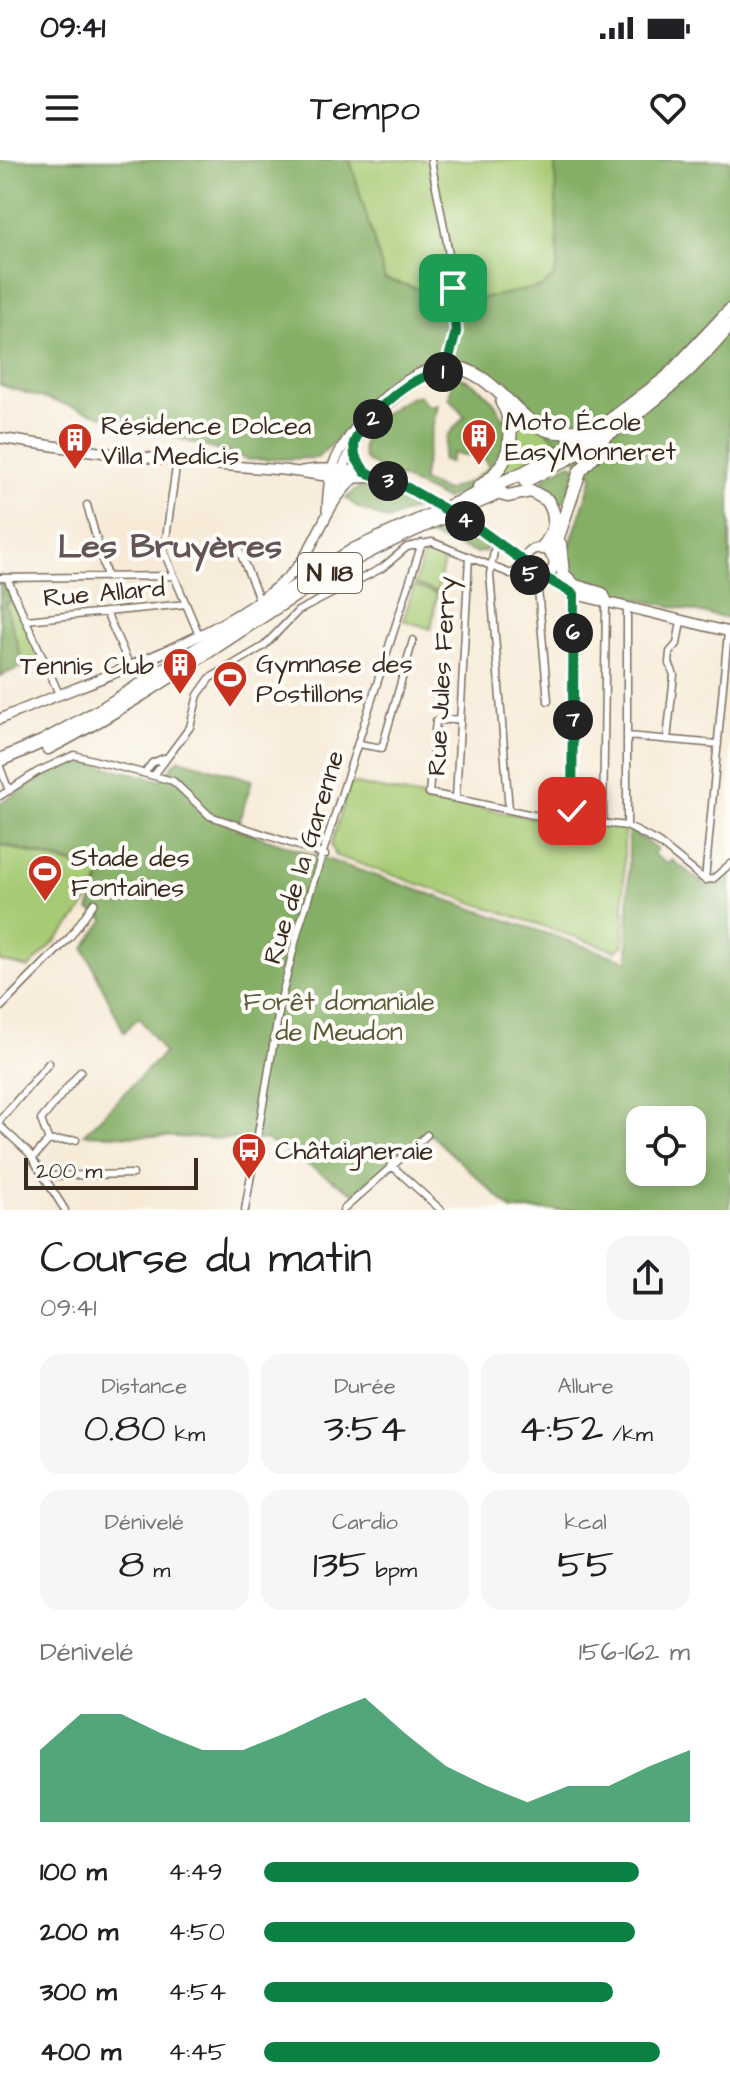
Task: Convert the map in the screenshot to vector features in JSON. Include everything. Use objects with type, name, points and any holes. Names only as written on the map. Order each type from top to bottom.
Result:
[{"type":"highway","name":"N 118","points":[[0,760],[42,742],[102,709],[353,550],[538,465],[627,417],[730,310]]},
{"type":"highway","name":"N 118","points":[[0,767],[43,751],[106,718],[359,557],[576,455],[673,386],[730,326]]},
{"type":"highway","points":[[446,369],[465,368],[487,379],[525,420],[549,431],[584,430],[627,417]]},
{"type":"highway","points":[[446,369],[473,377],[489,387],[505,408],[511,435],[506,457],[493,477],[450,505]]},
{"type":"highway","points":[[606,602],[602,594],[575,586],[563,574],[560,560],[563,528],[583,466],[597,450],[623,432],[627,417]]},
{"type":"highway","points":[[497,493],[508,496],[531,491],[547,500],[555,522],[544,555]]},
{"type":"highway","points":[[544,555],[563,528]]},
{"type":"main road","points":[[327,517],[336,474],[350,436],[402,382],[428,368],[446,369]]},
{"type":"main road","points":[[335,501],[336,474],[364,427],[407,385],[422,376],[446,369]]},
{"type":"main road","points":[[0,438],[177,460],[300,472],[369,474],[418,494],[477,528],[496,540],[537,577],[574,594],[729,630]]},
{"type":"main road","points":[[354,443],[355,456],[369,474]]},
{"type":"main road","points":[[336,474],[353,480]]},
{"type":"main road","points":[[0,719],[199,635],[259,599],[301,565],[335,501],[353,480],[369,474]]},
{"type":"main road","points":[[496,540],[544,555],[574,594]]},
{"type":"main road","points":[[523,563],[544,555]]},
{"type":"main road","points":[[537,577],[544,555]]},
{"type":"main road","points":[[630,608],[729,630]]},
{"type":"street","points":[[431,160],[455,305],[456,332],[446,369]]},
{"type":"street","points":[[177,460],[164,552],[199,635]]},
{"type":"street","points":[[87,505],[107,577]]},
{"type":"street","points":[[496,540],[490,565],[509,810]]},
{"type":"street","points":[[155,774],[190,727],[198,695],[210,678],[264,646],[298,611],[410,553],[422,543],[438,543],[511,574],[537,577],[548,701]]},
{"type":"street","points":[[237,545],[259,599]]},
{"type":"street","name":"Rue de la Garenne","points":[[245,1210],[281,999],[299,927],[325,855],[414,568],[410,553]]},
{"type":"street","name":"Rue Jules Ferry","points":[[456,798],[469,557]]},
{"type":"street","points":[[511,574],[523,563]]},
{"type":"street","points":[[59,694],[26,620],[3,578],[174,576]]},
{"type":"street","points":[[572,821],[574,594]]},
{"type":"street","points":[[603,824],[606,602]]},
{"type":"street","name":"Rue Allard","points":[[26,620],[186,604]]},
{"type":"street","points":[[627,826],[630,608]]},
{"type":"street","points":[[106,612],[129,664]]},
{"type":"street","points":[[667,740],[674,675],[669,663],[670,652],[677,644],[681,621]]},
{"type":"street","points":[[705,880],[729,630]]},
{"type":"street","points":[[359,744],[382,748],[413,640]]},
{"type":"street","points":[[386,659],[405,664]]},
{"type":"street","points":[[458,719],[436,721],[427,788],[431,794],[572,821],[627,826],[659,843],[705,880],[713,879],[730,864]]},
{"type":"street","points":[[627,736],[718,741],[730,738]]},
{"type":"street","points":[[145,772],[152,763],[170,754]]},
{"type":"street","points":[[0,796],[7,787],[74,755],[155,774],[185,789],[210,816],[325,855]]},
{"type":"street","points":[[0,767],[7,787]]},
{"type":"street","points":[[0,1008],[70,937],[94,903]]},
{"type":"street","points":[[49,1063],[0,1123],[33,1158],[65,1210]]},
{"type":"street","points":[[49,1141],[41,1120],[81,1071]]},
{"type":"street","points":[[343,1210],[427,1135]]},
{"type":"street","points":[[33,1158],[49,1141],[76,1140]]},
{"type":"street","points":[[391,1165],[441,1210]]},
{"type":"street","points":[[45,1176],[133,1174]]},
{"type":"green space","points":[[0,160],[350,160],[385,279],[463,302],[541,287],[553,278],[558,265],[555,160],[730,160],[730,619],[582,587],[564,564],[593,475],[478,365],[422,359],[317,458],[250,460],[0,385]]},
{"type":"green space","points":[[350,160],[555,160],[558,265],[553,278],[541,287],[463,302],[385,279]]},
{"type":"green space","points":[[458,376],[488,396],[504,424],[506,439],[503,454],[494,469],[479,483],[445,499],[366,461],[364,440],[377,420],[398,404],[418,395],[428,406],[437,404],[422,481],[446,491],[471,481],[489,468],[484,458],[453,453],[450,462],[442,460],[447,436],[465,416],[449,398],[453,378]]},
{"type":"green space","points":[[507,407],[583,435],[492,482]]},
{"type":"green space","points":[[570,463],[577,468],[567,501],[555,505],[539,489],[545,477]]},
{"type":"green space","points":[[376,487],[420,507],[387,520],[357,507],[346,498],[358,488]]},
{"type":"green space","points":[[453,525],[487,543],[486,551],[477,553],[428,536]]},
{"type":"green space","points":[[430,550],[445,556],[437,592],[415,584],[424,552]]},
{"type":"green space","points":[[0,574],[12,601],[5,603],[24,666],[0,676]]},
{"type":"green space","points":[[414,586],[437,594],[431,629],[403,620]]},
{"type":"green space","points":[[12,601],[41,659],[24,666],[5,603]]},
{"type":"green space","name":"Forêt domaniale de Meudon","points":[[73,759],[160,780],[179,759],[252,780],[237,829],[628,961],[629,829],[657,849],[653,854],[668,864],[672,860],[708,887],[730,868],[730,1210],[512,1210],[427,1131],[355,1194],[267,1140],[84,1134],[164,1053],[139,1017],[124,1032],[84,948],[105,919],[89,910],[103,871],[0,844],[0,803]]},
{"type":"green space","points":[[350,783],[532,818],[624,828],[624,945],[616,951],[336,856],[331,845]]},
{"type":"green space","name":"Stade des Fontaines","points":[[0,845],[102,872],[80,913],[29,968],[0,961]]},
{"type":"place","name":"Moto École EasyMonneret","points":[[479,467]]},
{"type":"place","name":"Résidence Dolcea Villa Medicis","points":[[75,471]]},
{"type":"place","name":"Tennis Club","points":[[180,696]]},
{"type":"place","name":"Gymnase des Postillons","points":[[230,709]]},
{"type":"place","name":"Stade des Fontaines","points":[[45,903]]},
{"type":"place","name":"Châtaigneraie","points":[[249,1181]]},
{"type":"district","name":"Les Bruyères","points":[[170,545]]},
{"type":"route","points":[[453,288],[456,332],[445,372],[422,376],[407,385],[358,434],[354,443],[355,456],[365,472],[408,488],[479,529],[523,561],[529,575],[544,577],[574,594],[572,811]]}]
